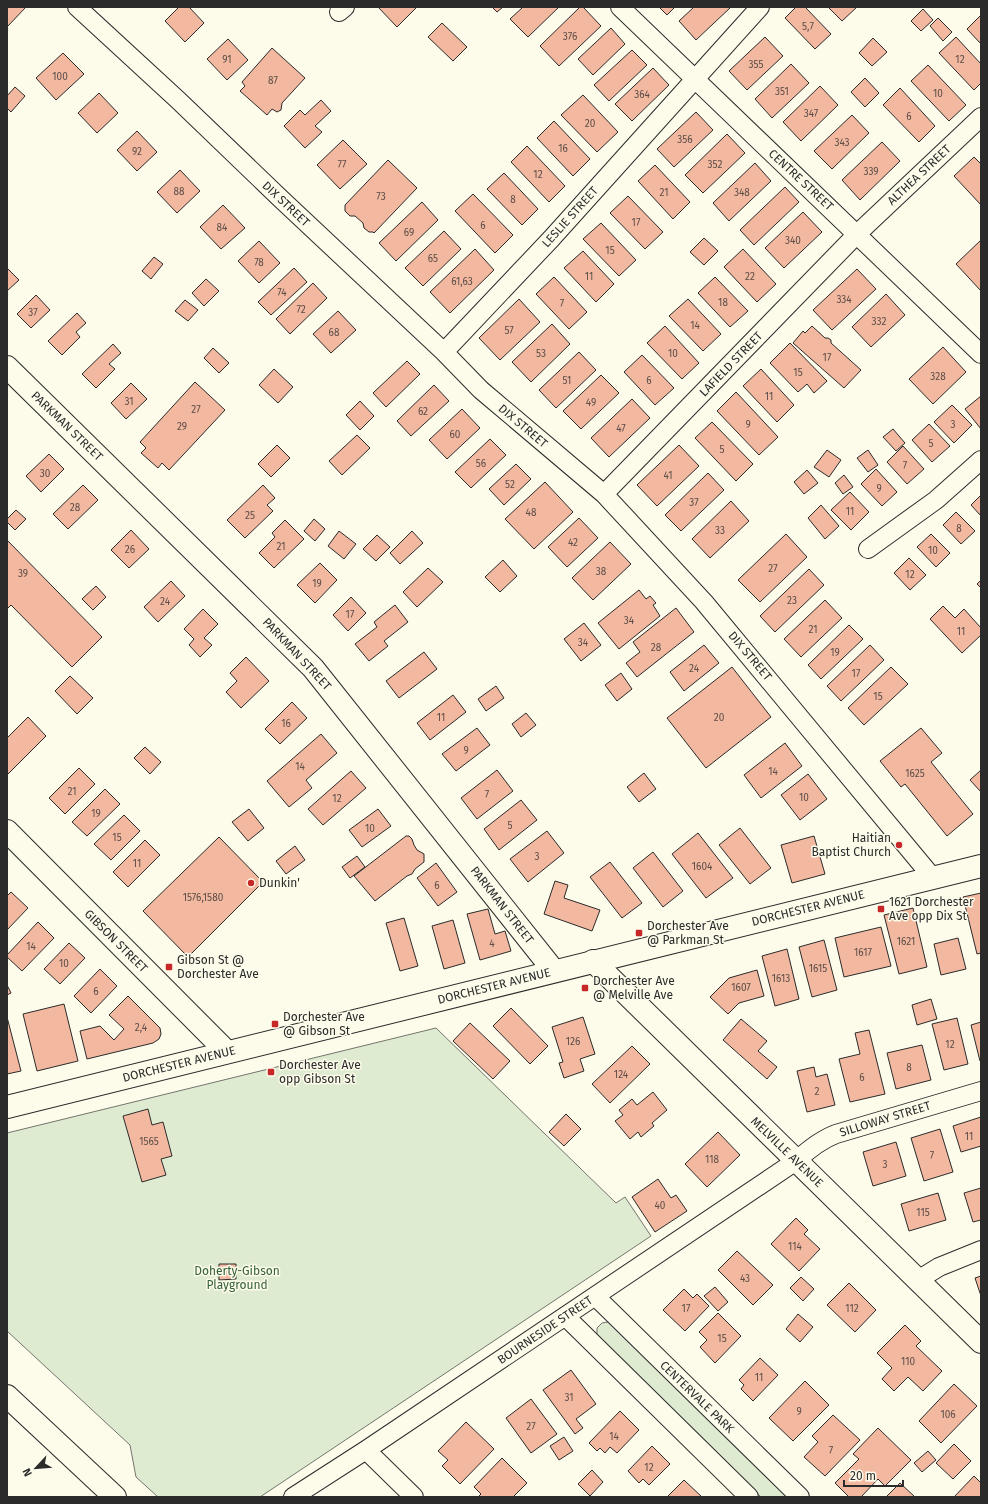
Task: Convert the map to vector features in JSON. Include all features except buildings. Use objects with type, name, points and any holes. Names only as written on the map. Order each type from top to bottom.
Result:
[{"type":"street","name":"DIX STREET","points":[[77,7],[178,100],[444,352],[481,390],[604,494],[704,602],[933,878]]},
{"type":"street","name":"CENTRE STREET","points":[[620,7],[981,354]]},
{"type":"street","name":"LESLIE STREET","points":[[444,352],[551,239],[760,7]]},
{"type":"street","name":"ALTHEA STREET","points":[[857,234],[981,117]]},
{"type":"street","name":"LAFIELD STREET","points":[[604,494],[857,234]]},
{"type":"street","name":"PARKMAN STREET","points":[[7,367],[313,668],[554,971]]},
{"type":"street","points":[[868,550],[936,500],[981,460]]},
{"type":"street","name":"GIBSON STREET","points":[[7,831],[226,1052]]},
{"type":"street","name":"DORCHESTER AVENUE","points":[[7,1107],[981,866]]},
{"type":"street","name":"MELVILLE AVENUE","points":[[593,961],[981,1342]]},
{"type":"street","name":"SILLOWAY STREET","points":[[796,1161],[814,1145],[836,1134],[981,1091]]},
{"type":"street","name":"BOURNESIDE STREET","points":[[293,1497],[366,1450],[796,1161]]},
{"type":"street","points":[[918,1280],[939,1267],[981,1250]]},
{"type":"street","name":"CENTERVALE PARK","points":[[595,1296],[800,1497]]},
{"type":"street","points":[[565,1316],[749,1497]]},
{"type":"street","points":[[7,1396],[111,1495]]},
{"type":"street","points":[[366,1450],[414,1497]]},
{"type":"green space","name":"Doherty-Gibson Playground","points":[[436,1028],[616,1203],[625,1197],[651,1236],[260,1497],[158,1497],[136,1477],[130,1445],[7,1331],[7,1133]]},
{"type":"green space","points":[[608,1322],[787,1497],[761,1497],[600,1339],[597,1335],[597,1328],[602,1323]]},
{"type":"place","name":"Haitian Baptist Church","points":[[899,845]]},
{"type":"place","name":"Dunkin'","points":[[251,883]]},
{"type":"place","name":"1621 Dorchester Ave opp Dix St","points":[[881,909]]},
{"type":"place","name":"Dorchester Ave @ Parkman St","points":[[639,933]]},
{"type":"place","name":"Gibson St @ Dorchester Ave","points":[[169,967]]},
{"type":"place","name":"Dorchester Ave @ Melville Ave","points":[[585,988]]},
{"type":"place","name":"Dorchester Ave @ Gibson St","points":[[275,1024]]},
{"type":"place","name":"Dorchester Ave opp Gibson St","points":[[271,1072]]}]
